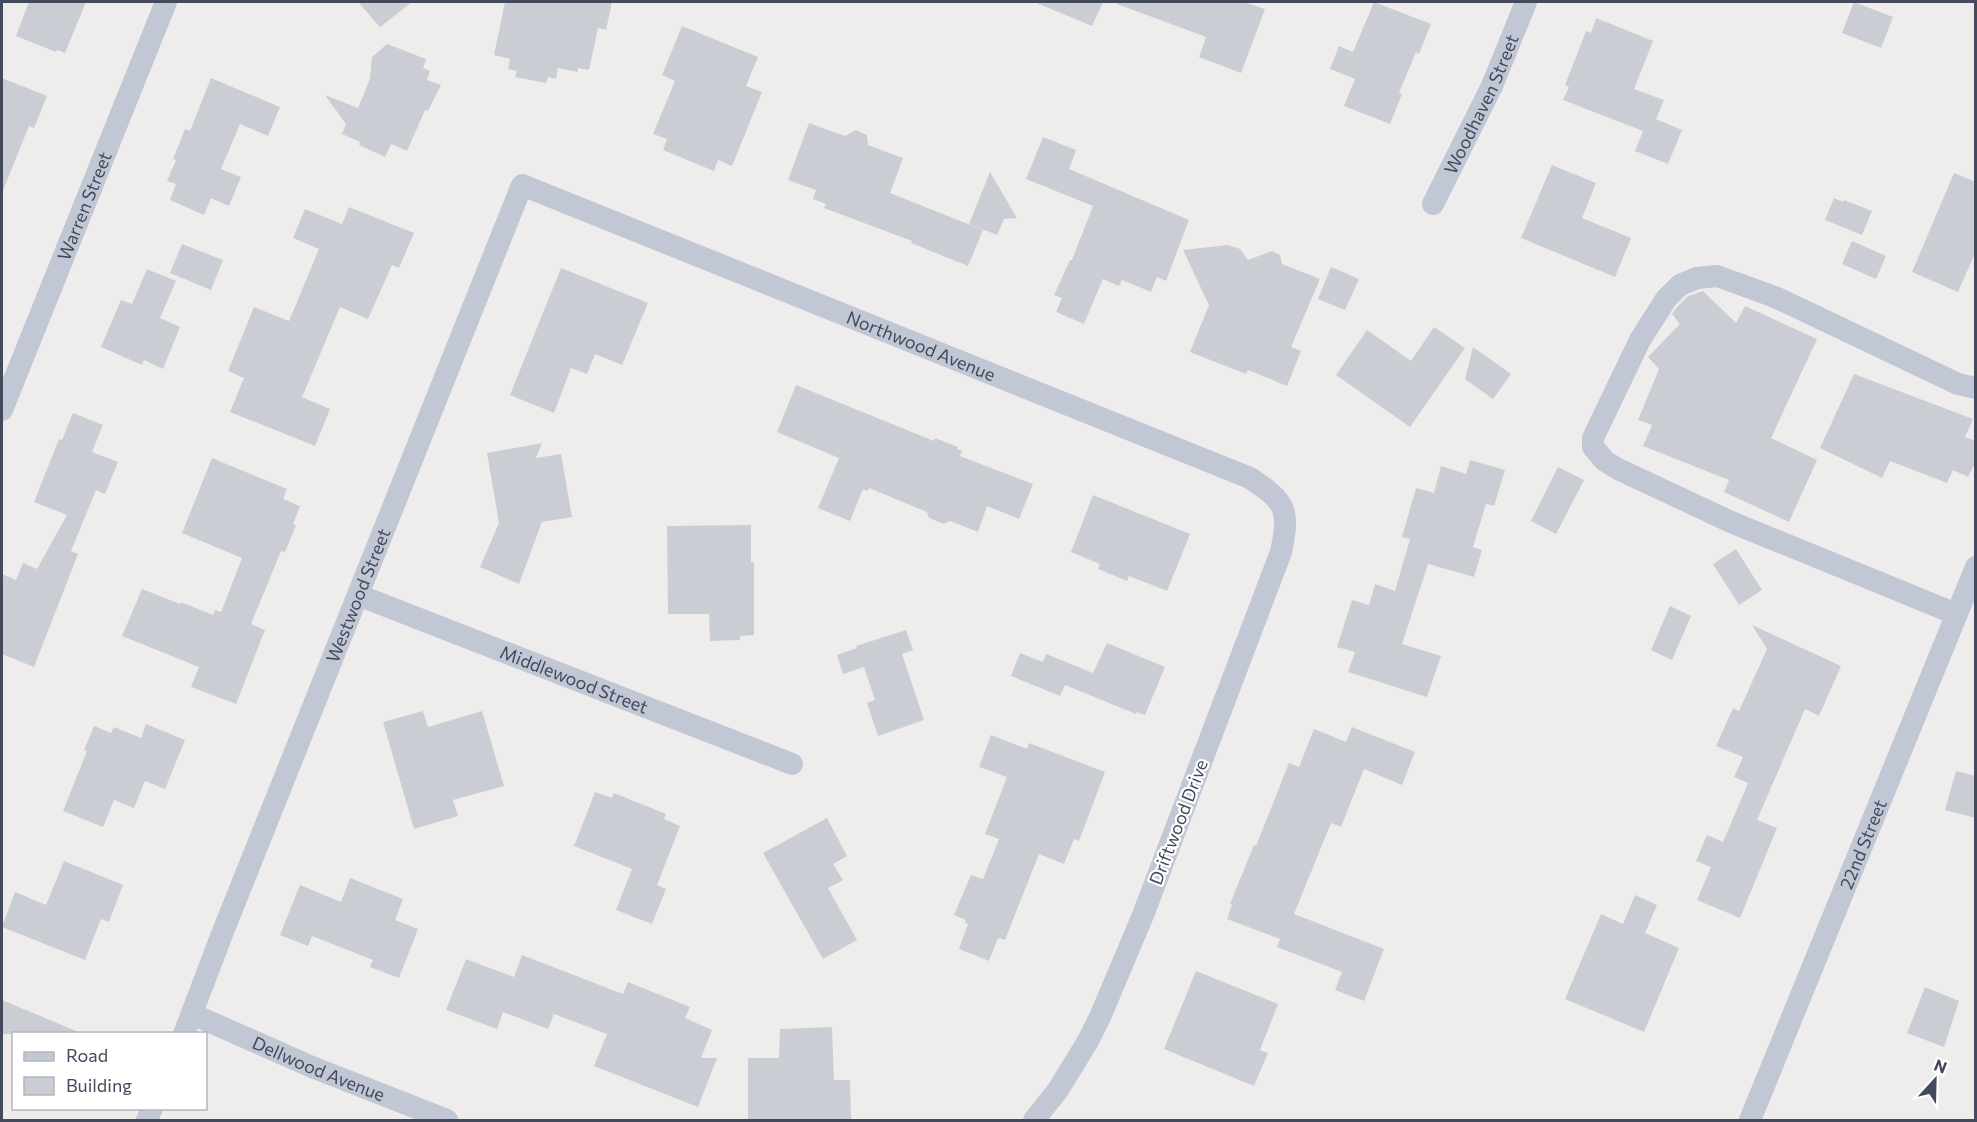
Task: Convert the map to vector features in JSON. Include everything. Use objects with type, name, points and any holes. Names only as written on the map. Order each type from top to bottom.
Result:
[{"type":"street","name":"Warren Street","points":[[2,410],[166,2]]},
{"type":"street","name":"Woodhaven Street","points":[[1432,204],[1492,86],[1526,2]]},
{"type":"street","name":"Westwood Street","points":[[188,1024],[522,185],[551,196]]},
{"type":"street","name":"Northwood Avenue","points":[[551,196],[1250,478],[1270,491],[1283,507]]},
{"type":"street","points":[[1956,614],[1731,522],[1618,469],[1605,460],[1593,447],[1593,438],[1640,340],[1666,299],[1680,285],[1697,278],[1717,276],[1775,297],[1958,384],[1976,388]]},
{"type":"street","name":"Driftwood Drive","points":[[1034,1120],[1058,1090],[1088,1041],[1143,915],[1281,552],[1285,530],[1283,507]]},
{"type":"street","name":"22nd Street","points":[[1750,1120],[1976,567]]},
{"type":"street","name":"Middlewood Street","points":[[358,595],[792,764]]},
{"type":"street","name":"Dellwood Avenue","points":[[188,1024],[312,1066],[447,1120]]},
{"type":"building","points":[[29,2],[86,2],[65,53],[57,50],[56,52],[16,36]]},
{"type":"building","points":[[358,2],[412,2],[380,27]]},
{"type":"building","points":[[505,2],[612,2],[606,30],[598,28],[589,70],[578,68],[578,72],[558,68],[556,79],[548,77],[546,83],[515,77],[517,71],[508,69],[510,59],[494,55]]},
{"type":"building","points":[[1034,2],[1103,2],[1092,26]]},
{"type":"building","points":[[1117,2],[1244,2],[1265,9],[1241,73],[1199,57],[1206,37],[1117,4]]},
{"type":"building","points":[[1374,2],[1431,24],[1419,54],[1416,52],[1399,93],[1402,94],[1390,124],[1344,106],[1355,79],[1330,69],[1339,46],[1353,52]]},
{"type":"building","points":[[1854,2],[1893,17],[1881,48],[1842,33]]},
{"type":"building","points":[[1596,18],[1653,41],[1634,89],[1664,100],[1656,119],[1682,130],[1668,164],[1635,151],[1643,131],[1563,100],[1569,87],[1565,85],[1586,31],[1591,33]]},
{"type":"building","points":[[682,26],[758,57],[746,86],[762,92],[732,166],[718,160],[714,171],[663,150],[667,139],[653,134],[675,81],[662,75]]},
{"type":"building","points":[[387,44],[426,59],[423,68],[430,71],[427,80],[441,85],[428,111],[425,110],[407,151],[391,144],[385,157],[342,134],[346,124],[325,95],[358,108],[370,79],[372,57]]},
{"type":"building","points":[[2,78],[47,96],[34,128],[29,126],[2,193]]},
{"type":"building","points":[[211,78],[280,107],[268,136],[240,124],[221,169],[241,177],[229,206],[211,198],[204,215],[170,200],[176,184],[167,181],[185,129],[190,131]]},
{"type":"building","points":[[809,123],[845,136],[856,130],[867,135],[868,145],[903,158],[890,193],[983,230],[968,266],[911,243],[912,241],[824,208],[826,204],[813,199],[816,190],[788,180]]},
{"type":"building","points":[[1043,137],[1076,150],[1069,169],[1189,220],[1166,281],[1157,277],[1151,292],[1122,280],[1119,286],[1103,279],[1084,324],[1056,312],[1062,298],[1054,295],[1072,260],[1093,206],[1026,179]]},
{"type":"building","points":[[1552,165],[1596,183],[1582,218],[1631,238],[1615,277],[1521,238]]},
{"type":"building","points":[[990,172],[1017,218],[1004,219],[997,235],[969,224]]},
{"type":"building","points":[[1954,173],[1976,182],[1976,251],[1958,292],[1912,272]]},
{"type":"building","points":[[1834,198],[1872,211],[1862,235],[1825,220]]},
{"type":"building","points":[[349,207],[414,233],[399,268],[392,265],[368,319],[340,307],[302,397],[330,409],[315,446],[230,412],[244,378],[228,371],[254,307],[289,321],[319,249],[293,238],[305,209],[342,224]]},
{"type":"building","points":[[1852,241],[1886,256],[1876,279],[1842,264]]},
{"type":"building","points":[[182,244],[223,260],[211,290],[170,273]]},
{"type":"building","points":[[1228,245],[1240,249],[1248,260],[1272,251],[1280,255],[1282,264],[1320,279],[1291,347],[1301,351],[1287,386],[1248,370],[1246,374],[1190,352],[1209,305],[1183,250]]},
{"type":"building","points":[[1331,267],[1359,279],[1345,310],[1318,299]]},
{"type":"building","points":[[561,268],[648,303],[622,365],[595,354],[587,374],[571,368],[554,413],[510,395]]},
{"type":"building","points":[[147,269],[176,281],[160,318],[180,327],[163,369],[144,360],[142,365],[101,347],[121,300],[132,304]]},
{"type":"building","points":[[1703,291],[1736,323],[1745,306],[1817,339],[1771,438],[1817,460],[1789,522],[1724,492],[1729,480],[1643,446],[1652,425],[1638,420],[1659,369],[1648,357],[1680,324],[1672,314],[1677,307],[1688,296]]},
{"type":"building","points":[[1434,327],[1465,348],[1410,427],[1336,375],[1367,330],[1411,361]]},
{"type":"building","points":[[1473,347],[1511,374],[1493,399],[1465,379]]},
{"type":"building","points":[[1854,374],[1973,419],[1965,437],[1976,441],[1976,461],[1968,477],[1953,470],[1947,483],[1890,461],[1882,478],[1820,448]]},
{"type":"building","points":[[796,385],[934,441],[935,438],[958,447],[957,449],[962,451],[960,456],[1033,484],[1019,519],[987,506],[978,532],[950,521],[944,524],[929,518],[927,512],[869,488],[868,491],[863,489],[850,521],[818,508],[839,458],[777,432]]},
{"type":"building","points":[[73,413],[103,425],[92,452],[118,462],[105,494],[96,490],[71,551],[78,554],[34,667],[2,654],[2,574],[16,580],[23,563],[37,569],[67,515],[34,502],[59,439],[62,440]]},
{"type":"building","points":[[542,443],[536,458],[561,454],[572,517],[542,522],[519,584],[480,567],[499,523],[487,453]]},
{"type":"building","points":[[212,458],[287,489],[283,499],[300,506],[293,524],[296,525],[285,552],[281,551],[251,624],[265,630],[236,704],[191,687],[199,667],[122,636],[142,589],[213,615],[215,610],[221,612],[242,558],[182,533]]},
{"type":"building","points":[[1470,460],[1505,470],[1494,506],[1486,504],[1473,547],[1482,550],[1474,577],[1428,564],[1402,644],[1441,656],[1427,697],[1348,672],[1355,652],[1337,647],[1352,600],[1369,605],[1375,584],[1395,591],[1410,539],[1402,537],[1416,488],[1434,493],[1441,466],[1466,474]]},
{"type":"building","points":[[1558,467],[1584,480],[1556,534],[1531,521]]},
{"type":"building","points":[[1093,495],[1190,534],[1167,591],[1129,576],[1127,581],[1098,569],[1100,564],[1071,552]]},
{"type":"building","points":[[751,525],[751,562],[754,562],[754,635],[740,636],[740,640],[710,641],[709,614],[668,614],[667,526]]},
{"type":"building","points":[[1736,549],[1762,590],[1739,605],[1713,564]]},
{"type":"building","points":[[1670,606],[1691,616],[1672,660],[1651,650]]},
{"type":"building","points":[[1752,625],[1841,666],[1819,716],[1805,709],[1757,820],[1777,828],[1740,918],[1697,900],[1711,867],[1696,861],[1707,835],[1723,842],[1748,783],[1734,777],[1743,757],[1716,746],[1733,708],[1739,711],[1767,649]]},
{"type":"building","points":[[906,630],[913,650],[902,654],[924,720],[878,736],[867,703],[875,700],[864,667],[843,674],[837,655],[857,648],[856,646]]},
{"type":"building","points":[[1107,643],[1165,667],[1145,715],[1136,712],[1136,714],[1065,685],[1060,696],[1011,676],[1020,653],[1043,662],[1046,654],[1093,673]]},
{"type":"building","points":[[423,711],[428,727],[482,711],[504,786],[453,800],[458,816],[414,829],[383,722]]},
{"type":"building","points":[[146,724],[185,740],[165,789],[145,781],[134,808],[114,800],[103,827],[63,811],[87,751],[84,750],[94,726],[111,733],[114,727],[141,738]]},
{"type":"building","points":[[1352,727],[1415,752],[1402,785],[1364,769],[1341,827],[1331,823],[1294,914],[1384,949],[1364,1001],[1335,990],[1342,972],[1277,947],[1280,939],[1227,919],[1232,905],[1230,904],[1289,763],[1299,767],[1314,729],[1346,742]]},
{"type":"building","points":[[991,735],[1027,749],[1029,743],[1105,772],[1079,841],[1074,839],[1064,864],[1039,854],[1005,940],[998,938],[989,961],[959,949],[968,924],[965,923],[966,920],[954,915],[971,875],[983,879],[999,839],[985,834],[1007,777],[979,767]]},
{"type":"building","points":[[1956,771],[1976,776],[1976,818],[1945,810]]},
{"type":"building","points":[[595,792],[612,798],[614,793],[666,814],[664,819],[680,826],[657,885],[666,889],[652,924],[616,910],[632,869],[574,846]]},
{"type":"building","points":[[827,818],[847,856],[833,864],[843,880],[828,888],[857,940],[823,959],[763,853]]},
{"type":"building","points":[[64,861],[123,885],[109,922],[101,919],[85,960],[2,927],[15,892],[46,905]]},
{"type":"building","points":[[350,878],[403,899],[395,920],[418,929],[399,978],[370,967],[373,960],[312,936],[308,946],[280,935],[300,885],[341,902]]},
{"type":"building","points":[[1635,895],[1657,905],[1645,933],[1679,948],[1644,1032],[1565,999],[1601,914],[1623,924]]},
{"type":"building","points":[[522,955],[623,994],[628,982],[690,1007],[685,1018],[712,1030],[701,1058],[717,1058],[698,1107],[594,1066],[607,1034],[554,1014],[548,1029],[503,1012],[497,1029],[446,1010],[466,959],[514,977]]},
{"type":"building","points":[[1196,971],[1278,1004],[1260,1050],[1268,1053],[1254,1086],[1164,1049]]},
{"type":"building","points":[[1925,987],[1959,1001],[1944,1047],[1907,1033]]},
{"type":"building","points":[[2,1000],[79,1032],[12,1032],[12,1034],[2,1034]]},
{"type":"building","points":[[832,1027],[834,1080],[850,1080],[851,1120],[748,1120],[748,1058],[779,1058],[780,1029]]}]
